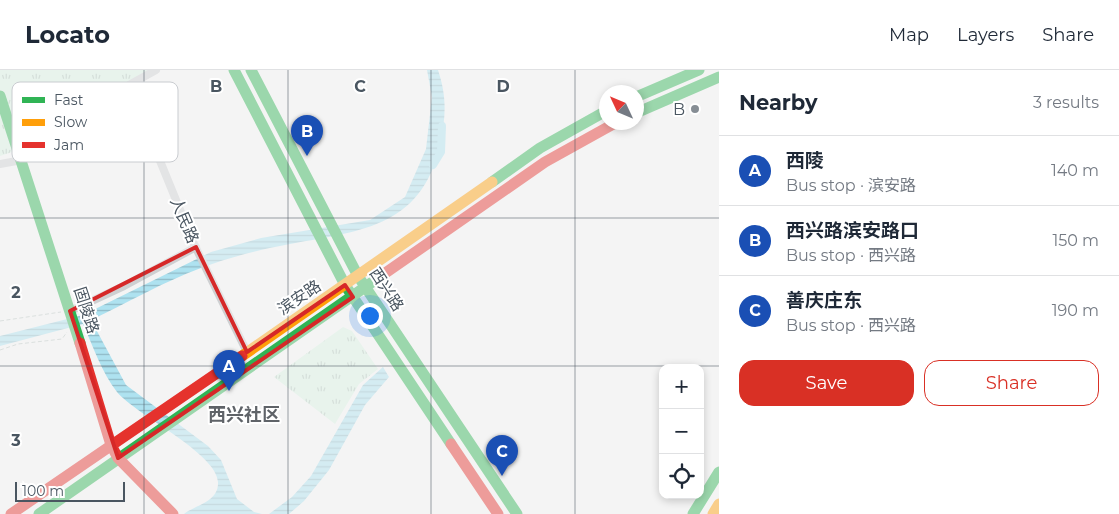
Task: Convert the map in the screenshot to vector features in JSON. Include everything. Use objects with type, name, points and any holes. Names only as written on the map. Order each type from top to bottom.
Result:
[{"type":"main road","name":"西兴路","points":[[234,70],[345,285],[498,514]]},
{"type":"main road","name":"西兴路","points":[[251,70],[358,276],[517,514]]},
{"type":"main road","points":[[644,93],[699,70]]},
{"type":"main road","points":[[644,110],[719,77]]},
{"type":"main road","name":"固陵路","points":[[0,96],[12,133]]},
{"type":"main road","name":"滨安路","points":[[11,514],[345,285],[540,148],[599,114]]},
{"type":"main road","name":"滨安路","points":[[39,514],[545,162],[603,130]]},
{"type":"main road","name":"固陵路","points":[[23,162],[111,445],[118,458],[170,511]]},
{"type":"main road","points":[[693,514],[719,472]]},
{"type":"main road","points":[[713,514],[719,504]]},
{"type":"street","points":[[140,82],[156,70]]},
{"type":"street","name":"人民路","points":[[161,162],[196,247],[247,352]]},
{"type":"street","points":[[70,311],[124,286],[196,247]]},
{"type":"path","points":[[0,321],[70,311]]},
{"type":"path","points":[[0,350],[18,344],[62,339],[70,329],[76,329]]},
{"type":"highlighted area","points":[[196,247],[247,352],[345,285],[353,297],[118,458],[70,311]]},
{"type":"green space","points":[[0,70],[148,70],[128,82],[12,82],[12,152],[0,156]]},
{"type":"green space","points":[[343,327],[352,331],[378,369],[359,384],[335,424],[274,377]]},
{"type":"water","points":[[427,70],[438,70],[441,80],[445,107],[442,134],[431,172],[418,194],[402,210],[382,222],[360,230],[264,249],[211,264],[173,280],[91,320],[126,385],[208,446],[221,460],[237,499],[254,512],[262,514],[184,514],[211,499],[215,494],[218,482],[214,471],[191,447],[141,412],[117,392],[102,368],[83,324],[0,346],[0,336],[83,315],[211,252],[261,238],[370,220],[405,197],[426,149],[432,97]]},
{"type":"water","points":[[383,367],[389,377],[365,405],[329,470],[304,501],[289,514],[269,514],[292,497],[311,476],[363,385]]},
{"type":"waterway","points":[[433,165],[441,152],[442,126]]},
{"type":"traffic: fast","points":[[234,70],[345,285],[451,444]]},
{"type":"traffic: fast","points":[[251,70],[358,276],[517,514]]},
{"type":"traffic: fast","points":[[644,94],[699,70]]},
{"type":"traffic: fast","points":[[644,110],[719,77]]},
{"type":"traffic: fast","points":[[0,96],[12,133]]},
{"type":"traffic: fast","points":[[492,182],[540,148],[599,115]]},
{"type":"traffic: fast","points":[[21,162],[80,343]]},
{"type":"traffic: fast","points":[[39,514],[381,276]]},
{"type":"traffic: fast","points":[[693,514],[719,472]]},
{"type":"traffic: slow","points":[[242,356],[492,182]]},
{"type":"traffic: slow","points":[[713,514],[719,504]]},
{"type":"traffic: jam","points":[[381,276],[545,162],[603,130]]},
{"type":"traffic: jam","points":[[80,343],[111,445],[118,458],[173,514]]},
{"type":"traffic: jam","points":[[11,514],[242,356]]},
{"type":"traffic: jam","points":[[451,444],[498,514]]},
{"type":"place","name":"B","points":[[695,109]]},
{"type":"place","name":"西兴路滨安路口","points":[[307,156]]},
{"type":"place","name":"西陵","points":[[229,391]]},
{"type":"place","name":"善庆庄东","points":[[502,476]]},
{"type":"district","name":"西兴社区","points":[[244,415]]}]
